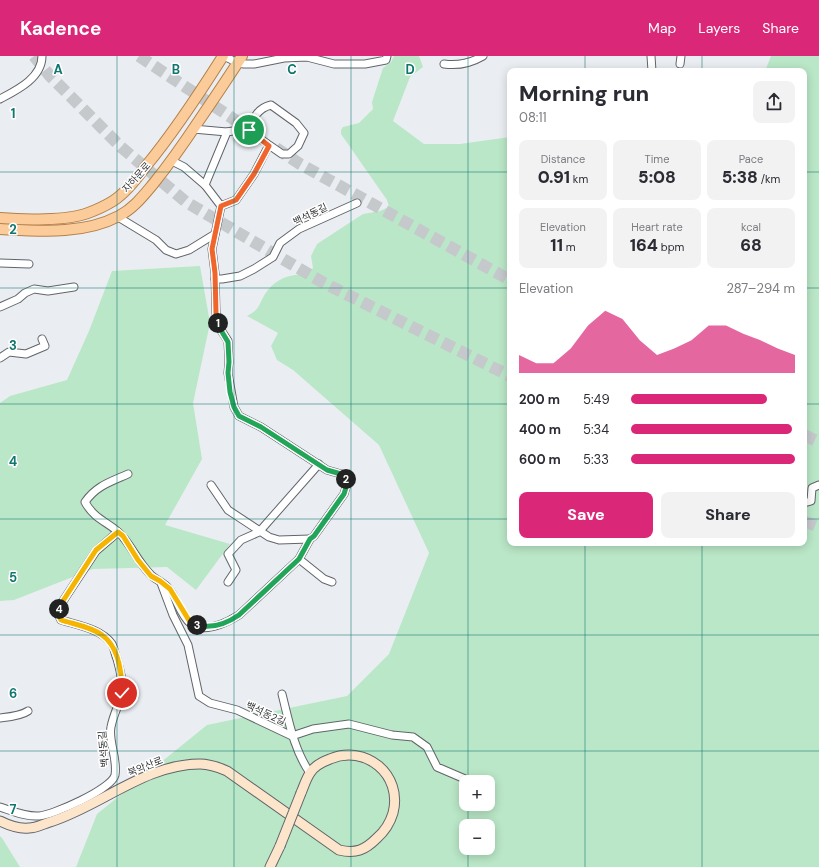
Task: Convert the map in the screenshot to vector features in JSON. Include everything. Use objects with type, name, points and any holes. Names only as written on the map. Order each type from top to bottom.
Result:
[{"type":"main road","name":"자하문로","points":[[0,218],[63,218],[86,214],[114,201],[136,180],[165,144],[224,56]]},
{"type":"main road","name":"자하문로","points":[[0,229],[53,231],[91,225],[118,217],[130,210],[172,161],[240,59]]},
{"type":"street","points":[[0,99],[13,92],[35,76],[42,63],[42,56]]},
{"type":"street","points":[[224,56],[240,59],[254,64],[284,58],[306,57],[334,64],[365,64],[387,58]]},
{"type":"street","points":[[444,64],[452,65],[483,56]]},
{"type":"street","points":[[650,56],[652,68]]},
{"type":"street","points":[[680,64],[681,56]]},
{"type":"street","points":[[271,105],[296,123],[304,133],[298,146],[289,154],[282,154],[269,146],[249,130],[252,121],[262,107],[271,105]]},
{"type":"street","points":[[193,129],[227,132],[250,128]]},
{"type":"street","points":[[205,185],[227,132]]},
{"type":"street","points":[[221,206],[236,200],[254,174],[269,146]]},
{"type":"street","points":[[128,474],[91,493],[85,502],[90,511],[123,536],[138,560],[151,576],[170,589],[190,622],[198,626],[213,627],[230,621],[239,615],[299,559],[310,539],[314,536],[344,494],[348,481],[341,474],[327,470],[261,427],[239,416],[234,407],[228,373],[228,342],[219,327],[216,313],[212,249],[221,206],[205,185],[184,167],[172,161]]},
{"type":"street","name":"백석동길","points":[[215,279],[240,276],[254,269],[273,257],[280,243],[299,229],[357,203]]},
{"type":"street","points":[[118,217],[156,240],[166,250],[176,254],[189,250],[215,234]]},
{"type":"street","points":[[0,263],[29,264]]},
{"type":"street","points":[[0,307],[18,299],[25,293],[34,289],[48,291],[74,287]]},
{"type":"street","points":[[0,358],[9,352],[26,354],[45,346],[42,339]]},
{"type":"street","points":[[228,582],[236,570],[228,554],[241,540],[259,532],[319,464]]},
{"type":"street","points":[[211,485],[228,510],[269,538],[279,540],[310,539]]},
{"type":"street","points":[[807,502],[810,501],[812,488],[819,485]]},
{"type":"street","name":"백석동길","points":[[0,807],[24,814],[39,816],[59,810],[90,796],[110,783],[114,777],[116,766],[110,728],[122,693],[122,682],[121,672],[112,645],[102,634],[61,620],[58,614],[61,604],[96,550],[118,532]]},
{"type":"street","points":[[299,559],[324,579],[332,582]]},
{"type":"street","name":"백석동2길","points":[[160,581],[173,615],[188,645],[199,696],[210,703],[237,710],[292,736],[313,729],[349,724],[392,736],[413,737],[427,747],[437,767],[459,776]]},
{"type":"street","points":[[282,694],[292,736],[304,764],[310,773]]},
{"type":"street","points":[[0,718],[25,713],[28,711]]},
{"type":"street","name":"북악산로","points":[[0,821],[23,828],[38,826],[80,810],[157,772],[174,767],[201,764],[218,767],[227,771],[339,850],[349,852],[359,851],[382,835],[388,826],[395,804],[394,793],[387,775],[378,764],[363,757],[342,756],[324,761],[316,767],[310,773],[301,793],[280,846],[270,867]]},
{"type":"green space","points":[[394,56],[419,56],[423,67],[410,77],[393,121],[424,144],[460,144],[507,137],[507,546],[807,546],[807,68],[766,68],[771,56],[819,56],[819,867],[76,867],[97,814],[207,725],[347,696],[389,654],[429,553],[379,445],[293,370],[277,360],[271,346],[278,333],[247,316],[257,309],[265,294],[277,281],[288,276],[306,275],[313,268],[311,256],[317,244],[363,214],[380,211],[389,207],[387,200],[341,134],[343,127],[359,123],[373,109],[372,102],[383,68],[391,62]]},
{"type":"green space","points":[[200,266],[210,323],[193,403],[202,459],[165,525],[230,544],[196,590],[167,567],[93,569],[14,600],[0,601],[0,403],[10,396],[67,380],[89,331],[112,271]]},
{"type":"green space","points":[[0,836],[2,838],[20,867],[0,867]]},
{"type":"tunnel","points":[[34,56],[50,76],[121,147],[186,202],[322,282],[507,374]]},
{"type":"tunnel","points":[[139,56],[256,134]]},
{"type":"tunnel","points":[[276,148],[300,164],[507,278]]},
{"type":"tunnel","points":[[807,436],[819,442]]},
{"type":"tunnel","points":[[807,522],[819,527]]},
{"type":"route","points":[[122,693],[121,672],[112,645],[102,634],[61,620],[58,614],[61,604],[96,550],[118,532],[123,536],[138,560],[151,576],[170,589],[190,622],[198,626],[213,627],[230,621],[239,615],[299,559],[310,539],[314,536],[344,494],[348,481],[341,474],[327,470],[261,427],[239,416],[234,407],[230,392],[228,373],[228,342],[219,327],[216,313],[215,273],[212,249],[221,206],[236,200],[254,174],[269,146],[249,130]]}]
